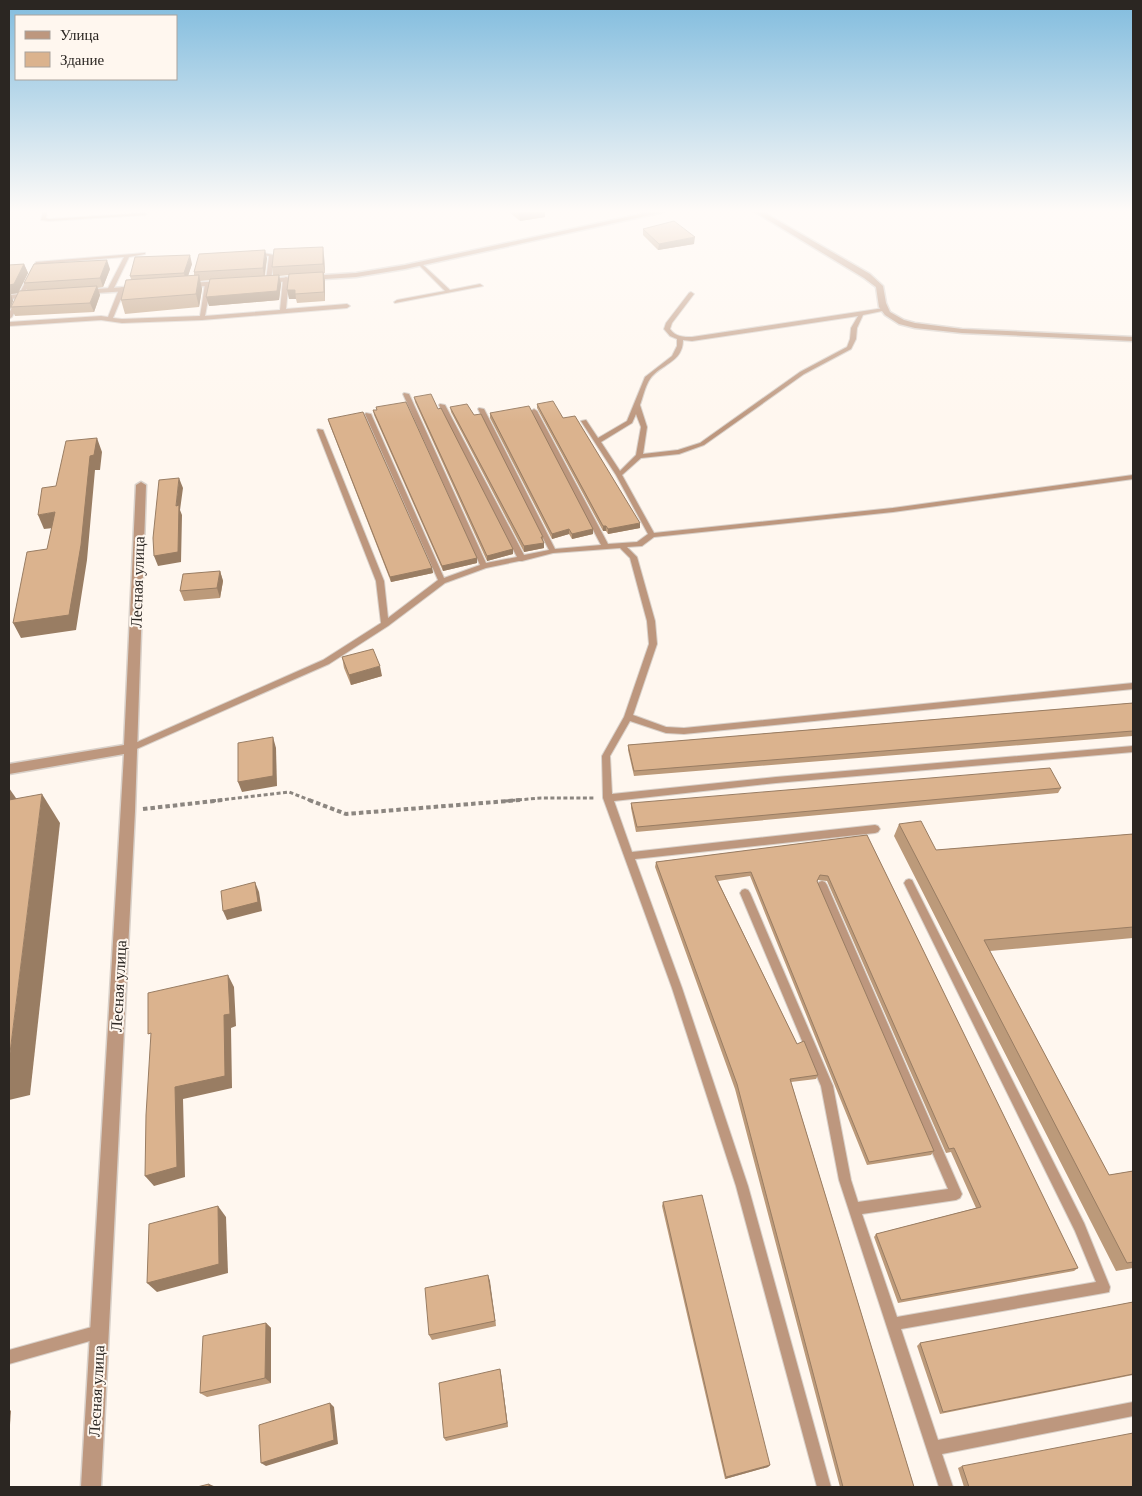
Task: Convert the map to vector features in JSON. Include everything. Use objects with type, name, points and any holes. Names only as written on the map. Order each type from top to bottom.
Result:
[{"type":"street","points":[[180,286],[191,282],[208,284],[230,283]]},
{"type":"street","points":[[874,282],[879,286],[881,303],[884,310],[905,323],[927,327],[1133,339]]},
{"type":"street","points":[[74,292],[151,288]]},
{"type":"street","points":[[9,296],[46,294]]},
{"type":"street","name":"Лесная улица","points":[[91,1487],[128,811],[141,486]]},
{"type":"street","points":[[9,769],[130,749]]},
{"type":"lane","points":[[9,317],[27,282]]},
{"type":"lane","points":[[110,290],[114,282]]},
{"type":"lane","points":[[283,311],[286,282]]},
{"type":"lane","points":[[439,282],[448,291]]},
{"type":"lane","points":[[202,318],[208,284]]},
{"type":"lane","points":[[396,302],[480,286]]},
{"type":"lane","points":[[110,319],[122,289]]},
{"type":"lane","points":[[691,294],[667,329],[670,335],[692,339],[820,318],[884,310]]},
{"type":"lane","points":[[9,324],[110,319],[122,321],[202,318],[347,306]]},
{"type":"lane","points":[[639,456],[679,452],[702,444],[802,373],[849,348],[854,339],[854,328],[861,314]]},
{"type":"lane","points":[[597,442],[630,422],[648,377],[674,357],[680,346],[680,338]]},
{"type":"lane","points":[[406,394],[484,566]]},
{"type":"lane","points":[[442,405],[522,559]]},
{"type":"lane","points":[[619,475],[639,456],[644,427],[637,406]]},
{"type":"lane","points":[[481,409],[553,551]]},
{"type":"lane","points":[[534,410],[605,546]]},
{"type":"lane","points":[[368,414],[442,581]]},
{"type":"lane","points":[[584,421],[619,475],[652,536]]},
{"type":"lane","points":[[320,430],[380,581],[385,624]]},
{"type":"lane","points":[[130,749],[326,662],[385,624],[442,581],[484,566],[553,551],[639,544],[652,536],[894,510],[1133,478]]},
{"type":"lane","points":[[621,546],[633,557],[651,622],[653,644],[628,717],[606,756],[608,798],[677,988],[742,1186],[824,1487]]},
{"type":"lane","points":[[628,717],[666,730],[684,731],[1133,686]]},
{"type":"lane","points":[[608,798],[776,780],[1133,749]]},
{"type":"lane","points":[[628,856],[875,829]]},
{"type":"lane","points":[[892,1324],[1104,1287],[1080,1227],[909,883]]},
{"type":"lane","points":[[822,885],[956,1194],[854,1208]]},
{"type":"lane","points":[[745,893],[827,1086],[845,1180],[946,1487]]},
{"type":"lane","points":[[9,1357],[100,1332]]},
{"type":"lane","points":[[934,1448],[1133,1409]]},
{"type":"path","points":[[128,811],[289,792],[346,814],[541,798],[608,798]]},
{"type":"building","points":[[126,282],[198,282],[196,294],[121,300]]},
{"type":"building","points":[[209,282],[278,282],[277,291],[206,297]]},
{"type":"building","points":[[288,282],[323,282],[324,292],[295,294],[295,290],[287,290]]},
{"type":"building","points":[[97,286],[90,303],[11,307],[19,291]]},
{"type":"building","points":[[431,394],[438,409],[441,408],[513,549],[487,556],[414,397]]},
{"type":"building","points":[[553,401],[563,418],[575,416],[640,523],[608,529],[606,526],[603,526],[537,404]]},
{"type":"building","points":[[406,402],[477,558],[442,566],[373,410],[377,410],[376,407]]},
{"type":"building","points":[[467,404],[474,415],[481,414],[543,537],[541,537],[544,543],[524,546],[450,407]]},
{"type":"building","points":[[529,406],[593,529],[572,534],[569,529],[552,534],[490,413]]},
{"type":"building","points":[[363,412],[432,568],[390,577],[328,419]]},
{"type":"building","points":[[97,438],[94,455],[90,456],[81,545],[69,615],[13,623],[27,552],[47,549],[55,512],[38,515],[42,488],[56,486],[66,441]]},
{"type":"building","points":[[179,478],[176,506],[179,505],[178,552],[154,556],[153,538],[159,480]]},
{"type":"building","points":[[220,571],[217,588],[180,591],[183,574]]},
{"type":"building","points":[[373,649],[380,666],[349,675],[342,657]]},
{"type":"building","points":[[1133,703],[1133,731],[634,771],[628,745]]},
{"type":"building","points":[[273,737],[273,776],[238,782],[238,743]]},
{"type":"building","points":[[1050,768],[1061,788],[637,827],[631,803]]},
{"type":"building","points":[[42,794],[9,1061],[9,800]]},
{"type":"building","points":[[921,821],[936,850],[1133,834],[1133,927],[984,940],[1109,1175],[1133,1171],[1133,1262],[1127,1263],[899,824]]},
{"type":"building","points":[[867,835],[1078,1268],[901,1300],[876,1234],[981,1207],[954,1148],[949,1149],[828,876],[820,875],[817,881],[934,1151],[869,1162],[751,872],[715,876],[797,1044],[804,1041],[818,1075],[790,1079],[914,1487],[843,1487],[737,1084],[656,862]]},
{"type":"building","points":[[255,882],[258,902],[223,911],[221,891]]},
{"type":"building","points":[[228,975],[230,1014],[224,1015],[225,1076],[175,1087],[177,1167],[145,1176],[146,1115],[151,1033],[148,1034],[148,993]]},
{"type":"building","points":[[702,1195],[770,1465],[726,1477],[663,1202]]},
{"type":"building","points":[[218,1206],[219,1264],[147,1283],[149,1224]]},
{"type":"building","points":[[488,1275],[495,1321],[429,1335],[425,1288]]},
{"type":"building","points":[[1133,1302],[1133,1374],[943,1412],[920,1343]]},
{"type":"building","points":[[266,1323],[265,1378],[200,1393],[203,1336]]},
{"type":"building","points":[[500,1369],[507,1423],[444,1438],[439,1383]]},
{"type":"building","points":[[330,1403],[334,1440],[261,1463],[259,1425]]},
{"type":"building","points":[[1133,1433],[1133,1487],[969,1487],[962,1466]]},
{"type":"building","points":[[209,1484],[209,1487],[197,1487]]}]
